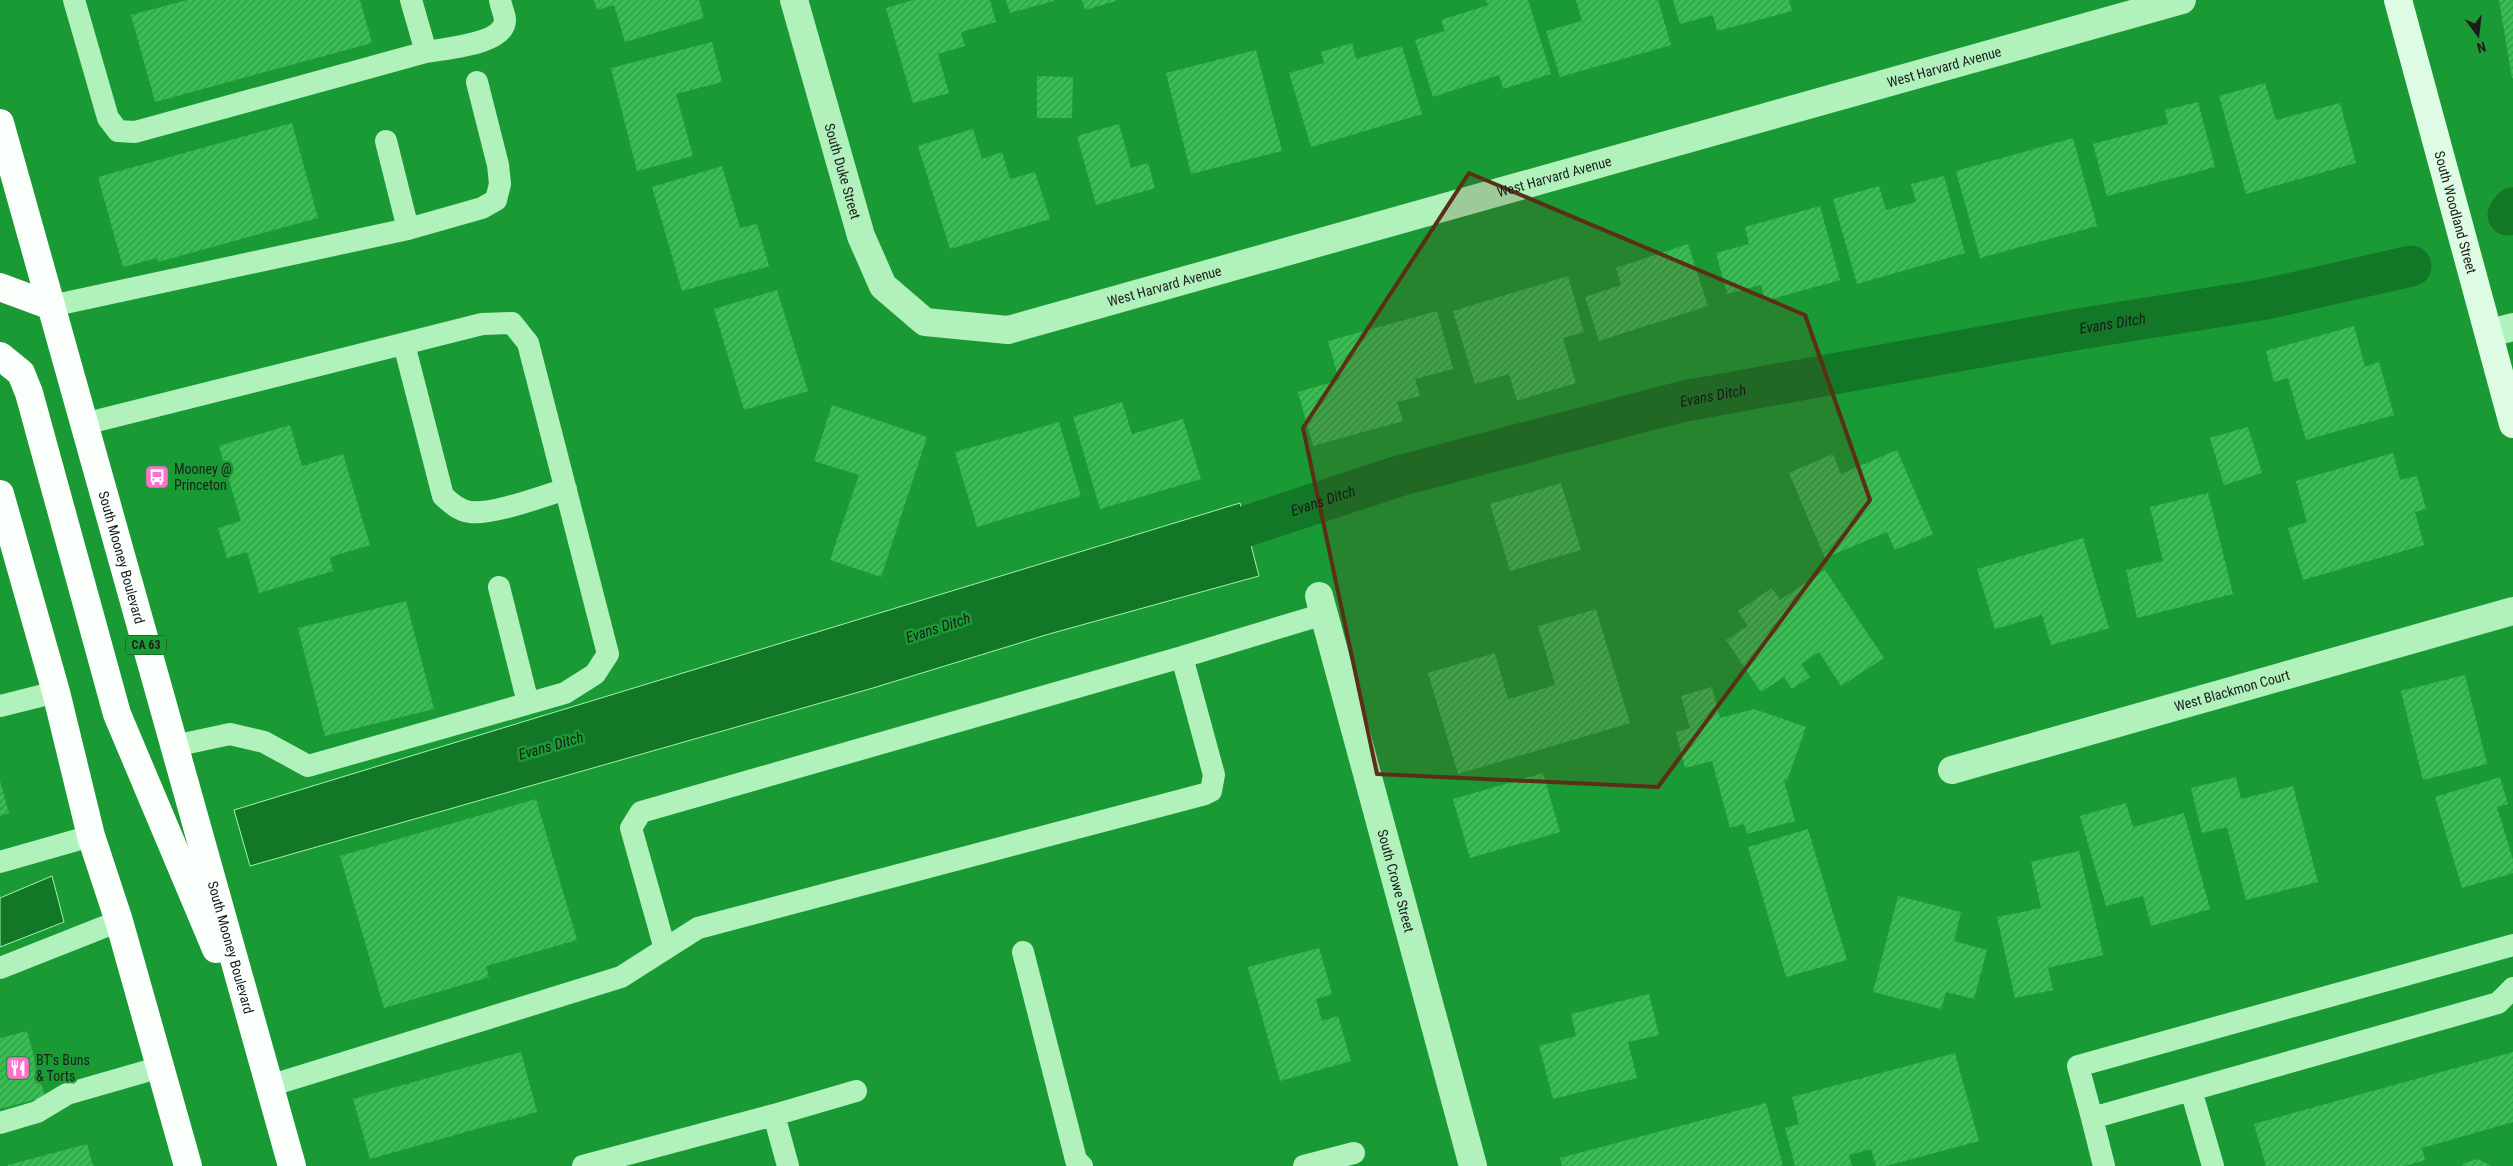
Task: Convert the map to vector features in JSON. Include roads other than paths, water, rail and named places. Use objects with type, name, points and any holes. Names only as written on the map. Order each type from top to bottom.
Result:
[{"type":"main road","name":"South Mooney Boulevard","points":[[0,123],[292,1166]]},
{"type":"main road","points":[[0,287],[51,306]]},
{"type":"main road","points":[[0,356],[21,373],[29,393],[117,714],[261,1056]]},
{"type":"main road","points":[[0,494],[56,692],[91,836],[119,921],[188,1166]]},
{"type":"street","name":"South Duke Street","points":[[794,0],[861,236],[883,286],[925,322]]},
{"type":"street","name":"West Harvard Avenue","points":[[925,322],[1008,330],[2182,0]]},
{"type":"street","name":"South Woodland Street","points":[[2398,0],[2501,330],[2513,424]]},
{"type":"street","name":"South Crowe Street","points":[[1321,605],[1473,1166]]},
{"type":"street","name":"West Blackmon Court","points":[[1952,770],[2513,611]]},
{"type":"lane","points":[[74,0],[108,118],[118,130],[135,132],[426,52],[487,41],[500,33],[505,21],[500,0]]},
{"type":"lane","points":[[411,0],[426,52]]},
{"type":"lane","points":[[51,306],[408,229],[482,208],[496,200],[500,184],[498,165],[477,82]]},
{"type":"lane","points":[[386,140],[408,229]]},
{"type":"lane","points":[[84,424],[482,324],[512,323],[528,343],[608,654],[595,674],[565,693],[308,766],[264,742],[230,734],[174,746]]},
{"type":"lane","points":[[404,344],[443,496],[457,508],[470,512],[487,510],[566,489]]},
{"type":"lane","points":[[499,588],[528,703]]},
{"type":"lane","points":[[665,949],[630,828],[641,812],[1182,657],[1321,605]]},
{"type":"lane","points":[[269,1086],[622,977],[698,928],[1205,794],[1211,790],[1214,775],[1182,657]]},
{"type":"lane","points":[[0,706],[56,692]]},
{"type":"lane","points":[[0,862],[91,836]]},
{"type":"lane","points":[[0,968],[119,921]]},
{"type":"lane","points":[[2104,1166],[2078,1066],[2513,945]]},
{"type":"lane","points":[[1023,952],[1076,1160],[1082,1166]]},
{"type":"lane","points":[[2092,1118],[2498,1003],[2513,988]]},
{"type":"lane","points":[[0,1111],[160,1067]]},
{"type":"lane","points":[[2191,1090],[2214,1166]]},
{"type":"lane","points":[[583,1166],[856,1091]]},
{"type":"lane","points":[[0,1123],[37,1112],[70,1093]]},
{"type":"lane","points":[[774,1115],[788,1166]]},
{"type":"lane","points":[[1304,1166],[1354,1153]]},
{"type":"water","points":[[1240,503],[1259,576],[1049,634],[873,688],[250,866],[234,810]]},
{"type":"water","points":[[52,876],[64,922],[0,947],[0,898]]},
{"type":"waterway","name":"Evans Ditch","points":[[2508,215],[2513,208]]},
{"type":"waterway","name":"Evans Ditch","points":[[1192,544],[1399,476],[1680,402],[2079,329],[2266,299],[2411,266]]},
{"type":"place","name":"Mooney @ Princeton","points":[[157,477]]},
{"type":"place","name":"BT's Buns & Torts","points":[[18,1068]]}]
